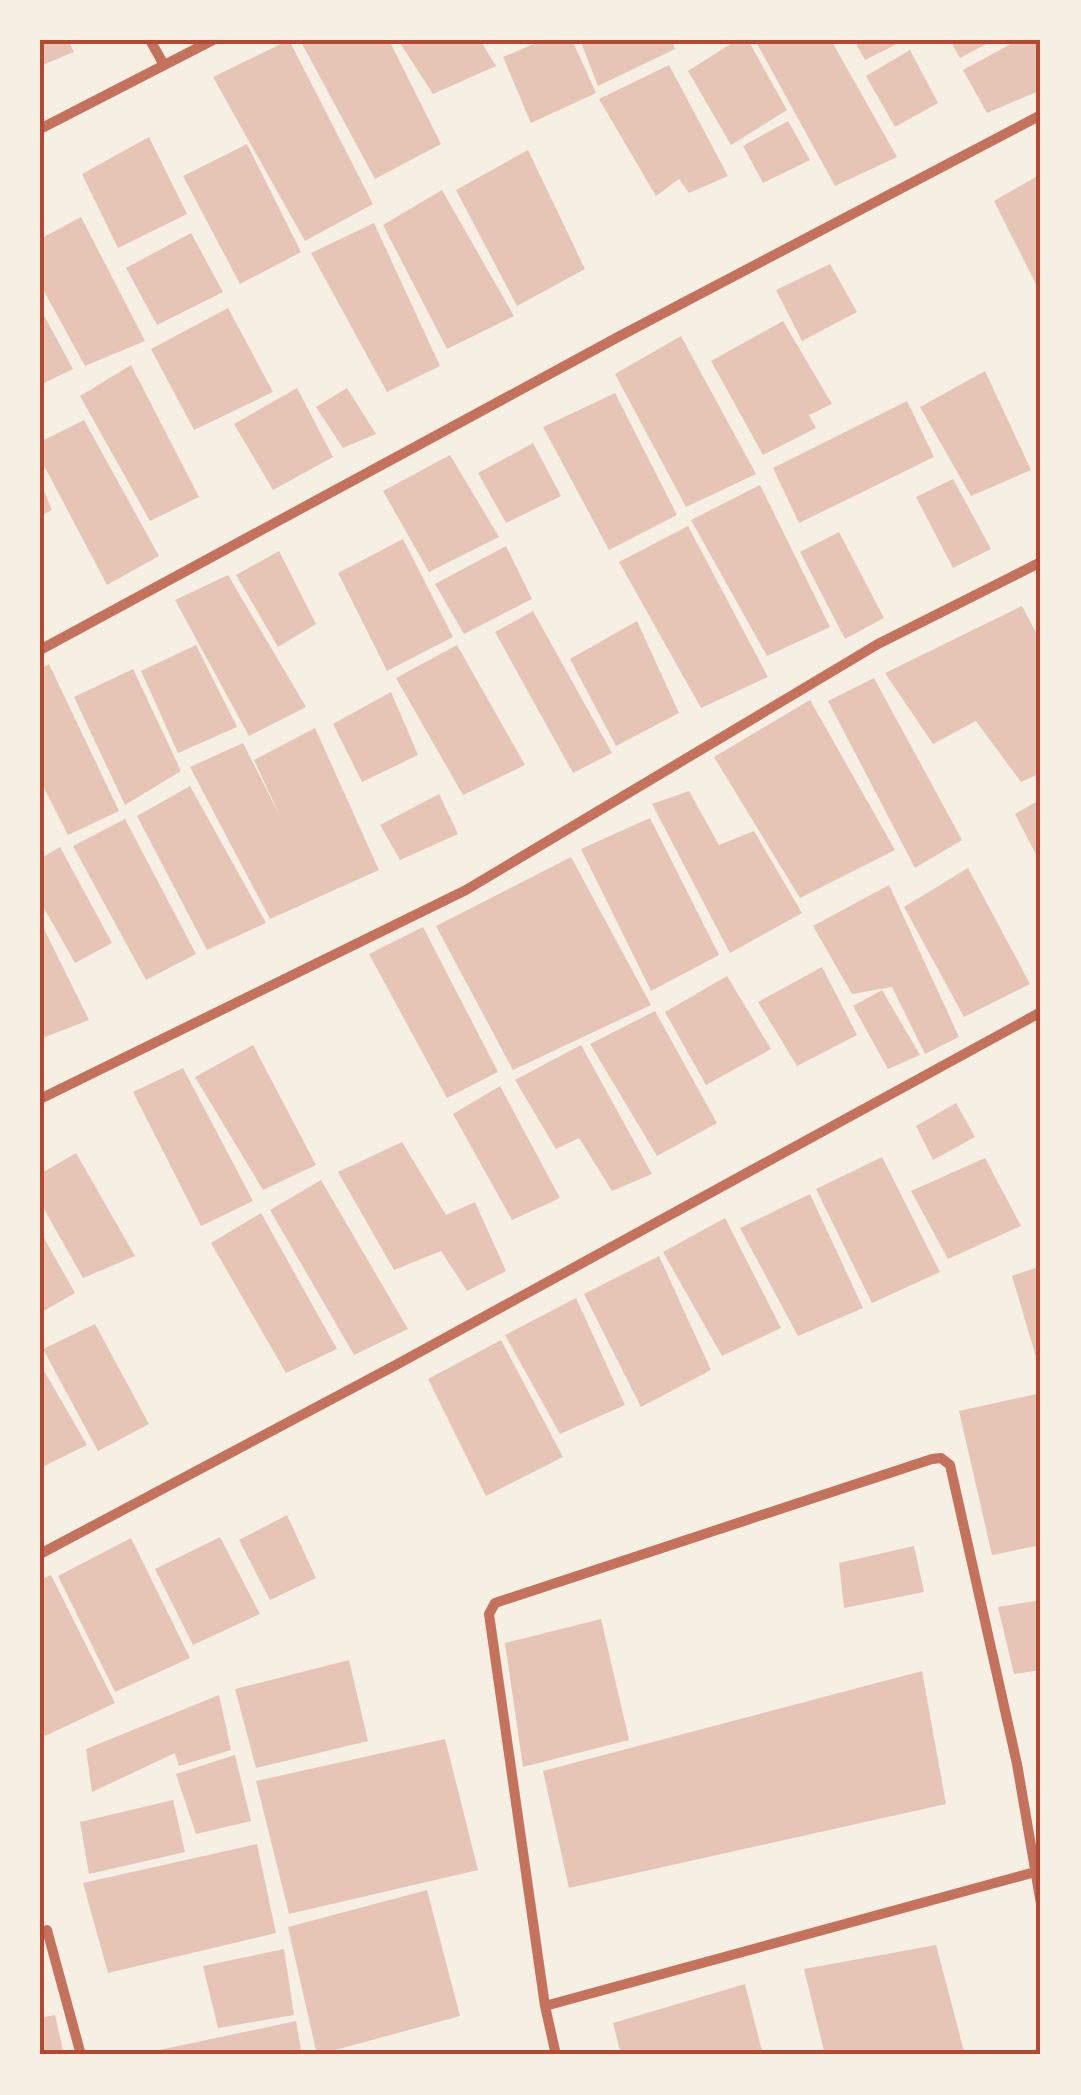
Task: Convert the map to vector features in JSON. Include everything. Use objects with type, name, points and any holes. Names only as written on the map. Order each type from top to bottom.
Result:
[{"type":"street","points":[[150,40],[164,65]]},
{"type":"street","points":[[40,129],[213,40]]},
{"type":"street","points":[[40,650],[618,337],[1041,115]]},
{"type":"street","points":[[40,1099],[466,890],[878,644],[1041,562]]},
{"type":"street","points":[[40,1554],[394,1366],[1041,1012]]},
{"type":"street","points":[[556,2055],[545,2006],[491,1608],[495,1603],[941,1458],[950,1465],[1017,1764],[1041,1904]]},
{"type":"street","points":[[545,2006],[1036,1872]]},
{"type":"street","points":[[47,1930],[81,2055]]},
{"type":"building","points":[[40,40],[68,40],[74,52],[40,66]]},
{"type":"building","points":[[289,40],[373,204],[305,241],[213,77]]},
{"type":"building","points":[[300,40],[389,40],[441,144],[375,179]]},
{"type":"building","points":[[398,40],[480,40],[496,66],[433,94]]},
{"type":"building","points":[[543,40],[572,40],[596,93],[531,123],[503,57]]},
{"type":"building","points":[[580,40],[672,40],[675,49],[598,86]]},
{"type":"building","points":[[737,40],[748,40],[787,110],[731,145],[688,71]]},
{"type":"building","points":[[755,40],[831,40],[897,157],[835,186]]},
{"type":"building","points":[[854,40],[905,40],[865,60]]},
{"type":"building","points":[[950,40],[994,40],[960,58]]},
{"type":"building","points":[[1018,40],[1036,40],[1041,50],[1041,90],[987,113],[963,70]]},
{"type":"building","points":[[910,50],[938,103],[895,127],[866,76]]},
{"type":"building","points":[[669,65],[728,176],[689,193],[679,179],[656,196],[599,99]]},
{"type":"building","points":[[788,121],[810,160],[763,183],[743,146]]},
{"type":"building","points":[[149,137],[187,214],[118,248],[82,174]]},
{"type":"building","points":[[247,144],[301,252],[240,284],[183,176]]},
{"type":"building","points":[[528,150],[585,269],[517,306],[456,190]]},
{"type":"building","points":[[1041,174],[1041,294],[994,201]]},
{"type":"building","points":[[442,190],[514,316],[447,349],[383,225]]},
{"type":"building","points":[[81,217],[145,341],[85,366],[40,284],[40,239]]},
{"type":"building","points":[[374,223],[440,366],[387,392],[311,253]]},
{"type":"building","points":[[191,233],[223,292],[157,325],[126,268]]},
{"type":"building","points":[[830,264],[857,312],[802,341],[776,290]]},
{"type":"building","points":[[40,308],[73,369],[40,385]]},
{"type":"building","points":[[228,308],[273,392],[194,430],[151,349]]},
{"type":"building","points":[[783,321],[832,404],[809,415],[816,428],[763,455],[711,361]]},
{"type":"building","points":[[681,336],[756,474],[686,507],[615,374]]},
{"type":"building","points":[[131,365],[199,497],[150,521],[80,396]]},
{"type":"building","points":[[985,371],[1031,470],[971,496],[920,407]]},
{"type":"building","points":[[297,388],[333,457],[273,490],[234,424]]},
{"type":"building","points":[[347,388],[376,434],[343,448],[316,407]]},
{"type":"building","points":[[615,393],[677,515],[609,550],[543,427]]},
{"type":"building","points":[[907,401],[934,457],[799,523],[773,468]]},
{"type":"building","points":[[84,420],[159,556],[107,585],[40,458],[40,442]]},
{"type":"building","points":[[533,443],[561,496],[506,523],[478,473]]},
{"type":"building","points":[[450,455],[499,537],[429,572],[383,491]]},
{"type":"building","points":[[953,479],[991,549],[953,568],[916,497]]},
{"type":"building","points":[[40,481],[52,510],[40,516]]},
{"type":"building","points":[[760,485],[830,627],[767,656],[691,520]]},
{"type":"building","points":[[688,526],[768,677],[701,708],[619,562]]},
{"type":"building","points":[[839,532],[884,618],[845,639],[800,552]]},
{"type":"building","points":[[403,539],[453,637],[387,671],[338,573]]},
{"type":"building","points":[[506,546],[532,599],[464,634],[435,584]]},
{"type":"building","points":[[279,551],[316,624],[278,647],[236,575]]},
{"type":"building","points":[[228,575],[306,707],[249,736],[175,600]]},
{"type":"building","points":[[1022,606],[1041,642],[1041,773],[1021,782],[976,721],[933,744],[885,673]]},
{"type":"building","points":[[533,611],[612,753],[573,773],[495,632]]},
{"type":"building","points":[[637,621],[679,713],[616,746],[570,659]]},
{"type":"building","points":[[196,645],[237,727],[178,753],[141,671]]},
{"type":"building","points":[[457,645],[525,765],[463,795],[396,678]]},
{"type":"building","points":[[49,664],[119,811],[68,835],[40,780],[40,669]]},
{"type":"building","points":[[133,669],[181,771],[125,805],[74,697]]},
{"type":"building","points":[[874,678],[962,840],[915,868],[828,701]]},
{"type":"building","points":[[391,692],[418,755],[362,782],[333,724]]},
{"type":"building","points":[[810,700],[895,850],[800,898],[714,757]]},
{"type":"building","points":[[315,728],[379,870],[270,919],[190,767],[243,743],[281,818],[254,760]]},
{"type":"building","points":[[190,786],[266,923],[207,950],[137,816]]},
{"type":"building","points":[[689,791],[719,845],[754,831],[802,913],[730,953],[652,804]]},
{"type":"building","points":[[439,794],[458,834],[400,860],[380,825]]},
{"type":"building","points":[[1041,799],[1041,864],[1015,814]]},
{"type":"building","points":[[650,818],[719,955],[651,991],[581,849]]},
{"type":"building","points":[[125,819],[196,954],[146,980],[73,846]]},
{"type":"building","points":[[60,847],[112,943],[75,963],[40,901],[40,859]]},
{"type":"building","points":[[571,857],[651,1005],[513,1070],[436,926]]},
{"type":"building","points":[[968,868],[1030,984],[964,1017],[904,907]]},
{"type":"building","points":[[889,885],[959,1037],[925,1054],[892,987],[852,994],[813,926]]},
{"type":"building","points":[[40,921],[89,1020],[40,1039]]},
{"type":"building","points":[[423,927],[498,1072],[447,1098],[369,954]]},
{"type":"building","points":[[822,967],[857,1035],[797,1066],[758,1002]]},
{"type":"building","points":[[727,976],[771,1049],[706,1085],[665,1012]]},
{"type":"building","points":[[882,990],[920,1055],[888,1069],[853,1006]]},
{"type":"building","points":[[655,1011],[717,1123],[657,1156],[590,1044]]},
{"type":"building","points":[[253,1045],[316,1165],[263,1190],[195,1077]]},
{"type":"building","points":[[581,1045],[652,1174],[612,1191],[579,1138],[556,1149],[515,1080]]},
{"type":"building","points":[[183,1068],[253,1201],[201,1226],[133,1092]]},
{"type":"building","points":[[500,1086],[560,1198],[512,1220],[453,1114]]},
{"type":"building","points":[[956,1103],[975,1137],[933,1160],[916,1126]]},
{"type":"building","points":[[402,1142],[446,1215],[475,1202],[506,1271],[467,1291],[441,1251],[394,1270],[338,1172]]},
{"type":"building","points":[[76,1153],[135,1256],[83,1278],[40,1202],[40,1174]]},
{"type":"building","points":[[882,1157],[940,1272],[872,1303],[816,1189]]},
{"type":"building","points":[[985,1158],[1021,1226],[948,1259],[911,1191]]},
{"type":"building","points":[[321,1180],[408,1329],[354,1355],[270,1210]]},
{"type":"building","points":[[810,1194],[863,1308],[798,1336],[740,1228]]},
{"type":"building","points":[[261,1213],[337,1349],[286,1373],[211,1243]]},
{"type":"building","points":[[725,1218],[781,1328],[722,1356],[663,1252]]},
{"type":"building","points":[[40,1231],[75,1293],[40,1313]]},
{"type":"building","points":[[659,1256],[711,1370],[641,1407],[584,1294]]},
{"type":"building","points":[[1041,1266],[1041,1359],[1037,1360],[1012,1276]]},
{"type":"building","points":[[576,1298],[625,1405],[560,1434],[505,1335]]},
{"type":"building","points":[[95,1324],[149,1424],[98,1451],[43,1349]]},
{"type":"building","points":[[501,1340],[563,1457],[486,1496],[428,1379]]},
{"type":"building","points":[[40,1364],[87,1445],[40,1468]]},
{"type":"building","points":[[1041,1393],[1041,1545],[992,1555],[959,1411]]},
{"type":"building","points":[[287,1515],[316,1578],[270,1600],[239,1540]]},
{"type":"building","points":[[220,1537],[260,1614],[193,1645],[155,1569]]},
{"type":"building","points":[[131,1538],[190,1658],[115,1692],[58,1576]]},
{"type":"building","points":[[914,1546],[924,1592],[844,1608],[839,1563]]},
{"type":"building","points":[[51,1575],[115,1703],[45,1736],[40,1726],[40,1580]]},
{"type":"building","points":[[1041,1600],[1041,1670],[1014,1674],[998,1607]]},
{"type":"building","points":[[601,1619],[629,1740],[523,1767],[505,1643]]},
{"type":"building","points":[[349,1660],[368,1741],[256,1768],[235,1689]]},
{"type":"building","points":[[922,1671],[946,1804],[569,1888],[543,1771]]},
{"type":"building","points":[[219,1695],[231,1750],[179,1766],[175,1753],[92,1792],[86,1749]]},
{"type":"building","points":[[445,1739],[478,1870],[289,1914],[256,1781]]},
{"type":"building","points":[[235,1755],[251,1821],[196,1834],[176,1774]]},
{"type":"building","points":[[173,1800],[185,1852],[89,1874],[80,1822]]},
{"type":"building","points":[[257,1844],[276,1933],[108,1973],[83,1883]]},
{"type":"building","points":[[427,1890],[460,2016],[317,2055],[288,1927]]},
{"type":"building","points":[[936,1945],[965,2055],[825,2055],[804,1969]]},
{"type":"building","points":[[284,1949],[294,2015],[218,2028],[203,1966]]},
{"type":"building","points":[[745,1984],[763,2055],[621,2055],[613,2023]]},
{"type":"building","points":[[55,2015],[64,2055],[40,2055],[40,2018]]},
{"type":"building","points":[[296,2021],[302,2055],[145,2055],[145,2053]]}]
